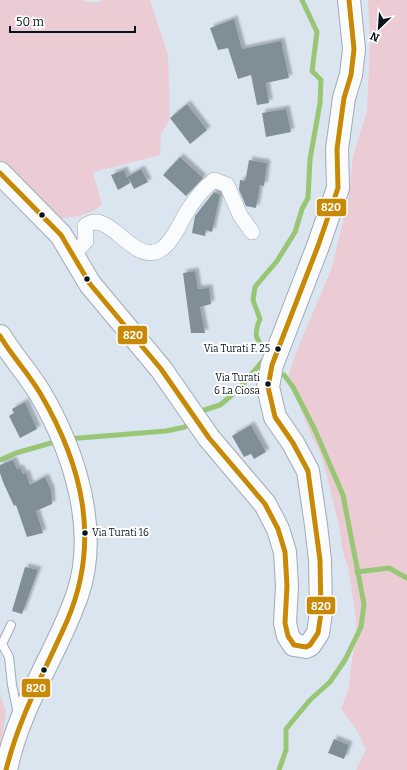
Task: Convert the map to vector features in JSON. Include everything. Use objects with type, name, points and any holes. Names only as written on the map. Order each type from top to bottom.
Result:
[{"type":"main road","points":[[0,173],[61,235],[74,254],[90,284],[161,369],[209,438],[265,504],[278,529],[285,552],[287,586],[285,623],[288,636],[294,645],[306,647],[310,645],[318,633],[321,613],[320,560],[316,525],[308,471],[297,450],[275,416],[268,387],[272,365],[318,246],[338,188],[337,149],[344,98],[351,75],[354,49],[349,0]]},
{"type":"main road","points":[[0,336],[40,392],[61,433],[78,480],[81,494],[84,532],[82,576],[77,596],[32,694],[20,724],[6,770]]},
{"type":"street","points":[[74,254],[86,241],[84,230],[85,226],[90,222],[98,222],[108,226],[136,248],[143,251],[152,252],[162,248],[177,230],[202,190],[214,180],[227,185],[240,215],[252,232]]},
{"type":"lane","points":[[12,624],[2,644],[9,657],[12,685],[20,724]]},
{"type":"shaded area","points":[[0,0],[80,0],[100,2],[102,0],[150,0],[168,55],[170,118],[161,134],[160,155],[93,172],[102,205],[88,213],[62,218],[0,160]]},
{"type":"shaded area","points":[[368,0],[407,0],[407,770],[356,770],[366,749],[356,729],[341,709],[349,687],[351,665],[356,642],[356,618],[349,571],[342,548],[339,525],[322,457],[311,435],[288,378],[295,355],[331,270],[348,202],[353,156],[367,111],[370,42]]},
{"type":"shaded area","points":[[0,695],[6,711],[0,752]]},
{"type":"building","points":[[234,19],[242,49],[281,41],[289,78],[266,83],[269,103],[257,105],[251,75],[238,79],[228,48],[218,50],[210,28]]},
{"type":"building","points":[[187,104],[207,130],[190,144],[170,118]]},
{"type":"building","points":[[286,109],[291,132],[266,137],[262,113]]},
{"type":"building","points":[[180,157],[203,178],[186,196],[163,175]]},
{"type":"building","points":[[249,160],[267,163],[264,186],[260,185],[256,208],[246,206],[239,190],[240,180],[245,181]]},
{"type":"building","points":[[141,169],[148,182],[134,189],[128,177],[130,183],[118,190],[111,175],[124,170],[127,177]]},
{"type":"building","points":[[214,192],[220,195],[212,232],[206,230],[205,236],[192,233],[195,216]]},
{"type":"building","points":[[195,271],[198,289],[209,288],[211,304],[200,307],[205,333],[191,333],[183,273]]},
{"type":"building","points":[[25,402],[37,429],[20,438],[9,416],[14,413],[12,409]]},
{"type":"building","points":[[251,425],[266,452],[254,459],[251,454],[244,457],[232,436]]},
{"type":"building","points":[[13,460],[17,469],[20,468],[23,474],[26,473],[30,485],[45,477],[51,490],[52,504],[36,511],[43,533],[27,537],[16,505],[14,506],[3,482],[0,473],[0,465]]},
{"type":"building","points":[[25,567],[38,570],[22,614],[12,611]]},
{"type":"building","points":[[334,739],[349,745],[344,759],[328,753]]},
{"type":"waterway","points":[[269,354],[259,342],[256,334],[260,319],[253,300],[255,287],[277,261],[295,232],[302,209],[308,198],[310,159],[320,103],[321,80],[312,71],[317,32],[302,0]]},
{"type":"waterway","points":[[198,412],[220,405],[238,390],[266,357]]},
{"type":"waterway","points":[[279,770],[286,750],[286,729],[310,700],[330,682],[345,660],[361,627],[364,604],[343,495],[314,428],[293,387],[284,375]]},
{"type":"waterway","points":[[67,439],[166,431],[185,427],[190,421]]},
{"type":"waterway","points":[[0,460],[16,453],[58,441]]},
{"type":"waterway","points":[[357,572],[389,568],[407,578]]},
{"type":"transit line","name":"820","points":[[0,173],[61,235],[90,284],[161,369],[209,438],[265,504],[278,529],[285,552],[287,586],[285,623],[288,636],[294,645],[306,647],[310,645],[318,633],[321,613],[320,560],[308,471],[293,443],[275,417],[268,387],[272,365],[318,246],[338,188],[337,149],[344,98],[351,75],[354,49],[349,0]]},
{"type":"transit line","name":"820","points":[[0,336],[40,393],[67,448],[76,476],[82,505],[85,533],[83,562],[77,592],[67,621],[25,713],[11,750],[6,770]]},
{"type":"place","name":"Via Turati F. 25","points":[[278,349]]},
{"type":"place","name":"Via Turati 6 La Ciosa","points":[[268,384]]},
{"type":"place","name":"Via Turati 16","points":[[85,533]]}]
